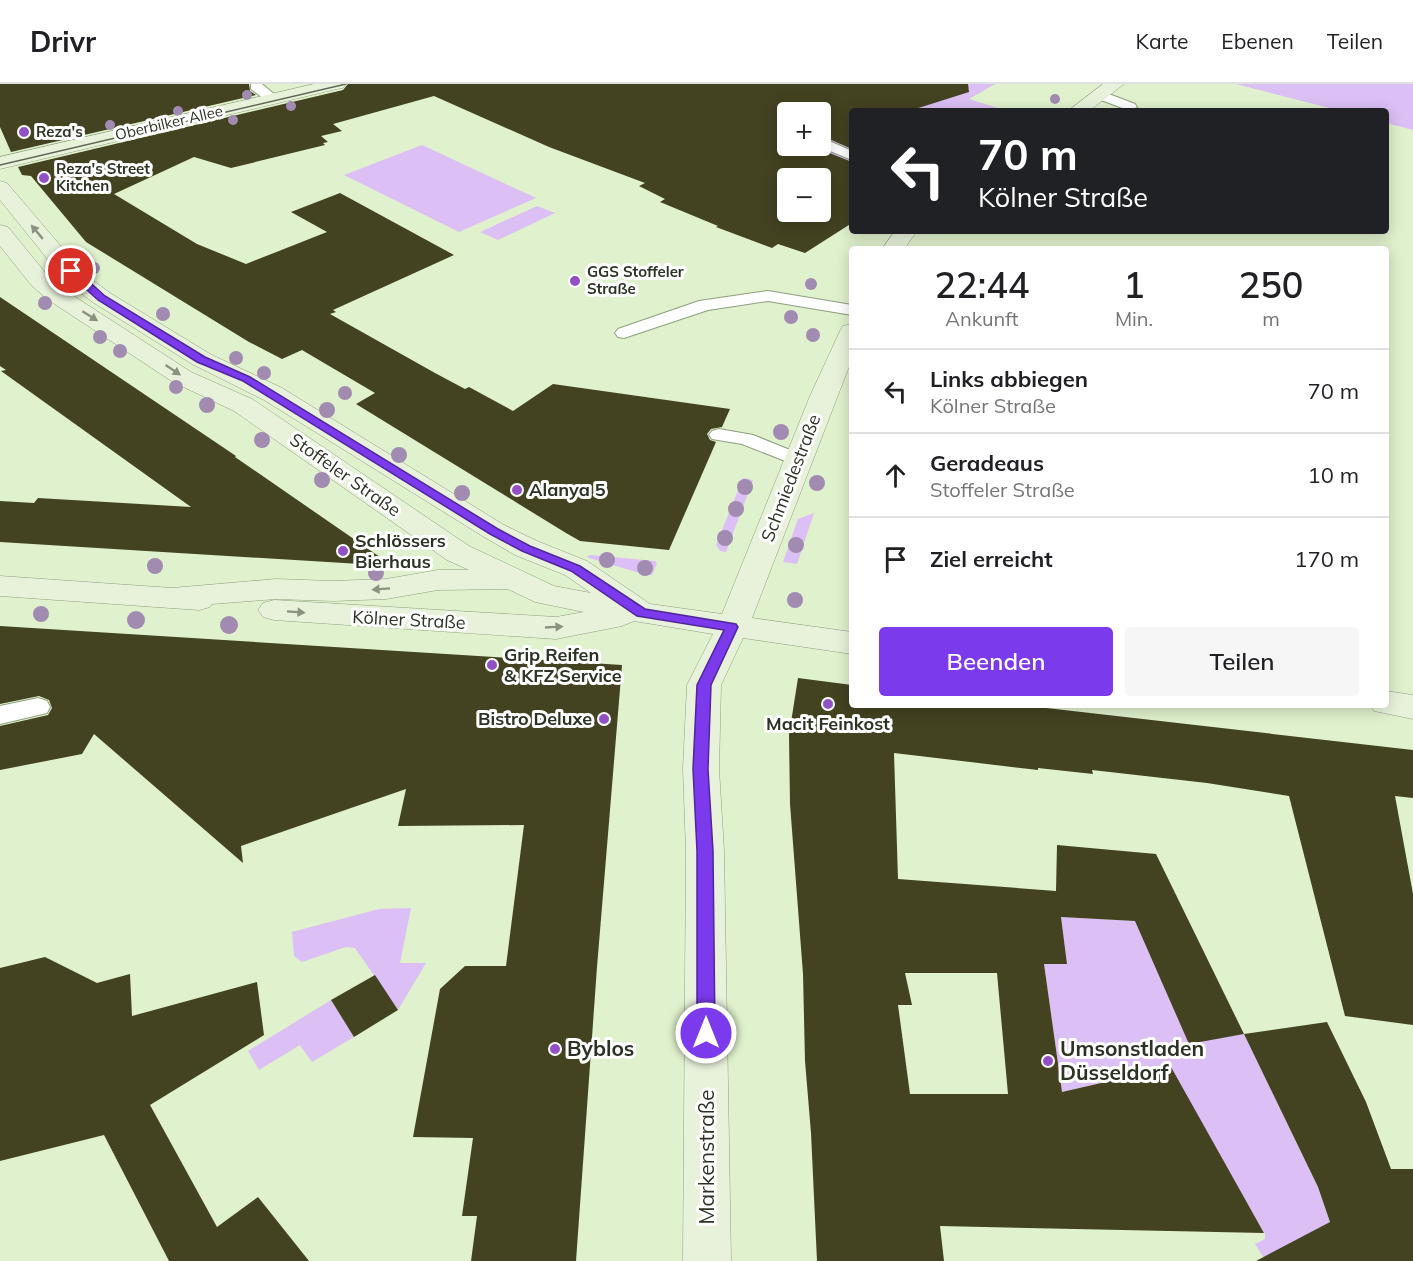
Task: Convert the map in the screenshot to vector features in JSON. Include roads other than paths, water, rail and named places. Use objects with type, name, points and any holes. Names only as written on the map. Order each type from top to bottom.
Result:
[{"type":"main road","name":"Oberbilker Allee","points":[[0,163],[271,91],[327,85]]},
{"type":"main road","points":[[1081,108],[1108,89]]},
{"type":"main road","name":"Stoffeler Straße","points":[[0,187],[57,256],[84,284],[102,298],[201,359],[273,394],[494,531],[526,548],[576,568],[642,613]]},
{"type":"main road","name":"Stoffeler Straße","points":[[0,232],[40,281],[55,294],[182,377],[243,405],[458,553],[546,595],[642,613]]},
{"type":"main road","name":"Schmiedestraße","points":[[732,627],[795,468],[848,347]]},
{"type":"main road","points":[[438,580],[458,553]]},
{"type":"main road","name":"Kölner Straße","points":[[176,597],[276,589],[333,591],[386,589],[438,580],[515,580]]},
{"type":"main road","name":"Kölner Straße","points":[[0,586],[176,597],[263,610],[556,628],[642,613],[849,643]]},
{"type":"main road","name":"Markenstraße","points":[[707,1261],[705,851],[701,769],[703,704],[704,685],[732,627]]},
{"type":"main road","points":[[1389,703],[1413,707]]},
{"type":"lane","points":[[1108,89],[1130,107]]},
{"type":"lane","points":[[831,146],[849,155]]},
{"type":"lane","points":[[624,333],[705,305],[768,296],[849,310]]},
{"type":"lane","points":[[719,435],[746,439],[795,468]]},
{"type":"lane","points":[[0,715],[38,707]]},
{"type":"tram line","points":[[0,165],[346,84]]},
{"type":"place","name":"Reza's","points":[[24,132]]},
{"type":"place","name":"Reza's Street Kitchen","points":[[44,178]]},
{"type":"place","name":"GGS Stoffeler Straße","points":[[575,281]]},
{"type":"place","name":"Alanya 5","points":[[517,490]]},
{"type":"place","name":"Schlössers Bierhaus","points":[[343,551]]},
{"type":"place","name":"Grip Reifen & KFZ Service","points":[[492,665]]},
{"type":"place","name":"Macit Feinkost","points":[[828,704]]},
{"type":"place","name":"Bistro Deluxe","points":[[604,719]]},
{"type":"place","name":"Byblos","points":[[555,1049]]},
{"type":"place","name":"Umsonstladen Düsseldorf","points":[[1048,1061]]}]
